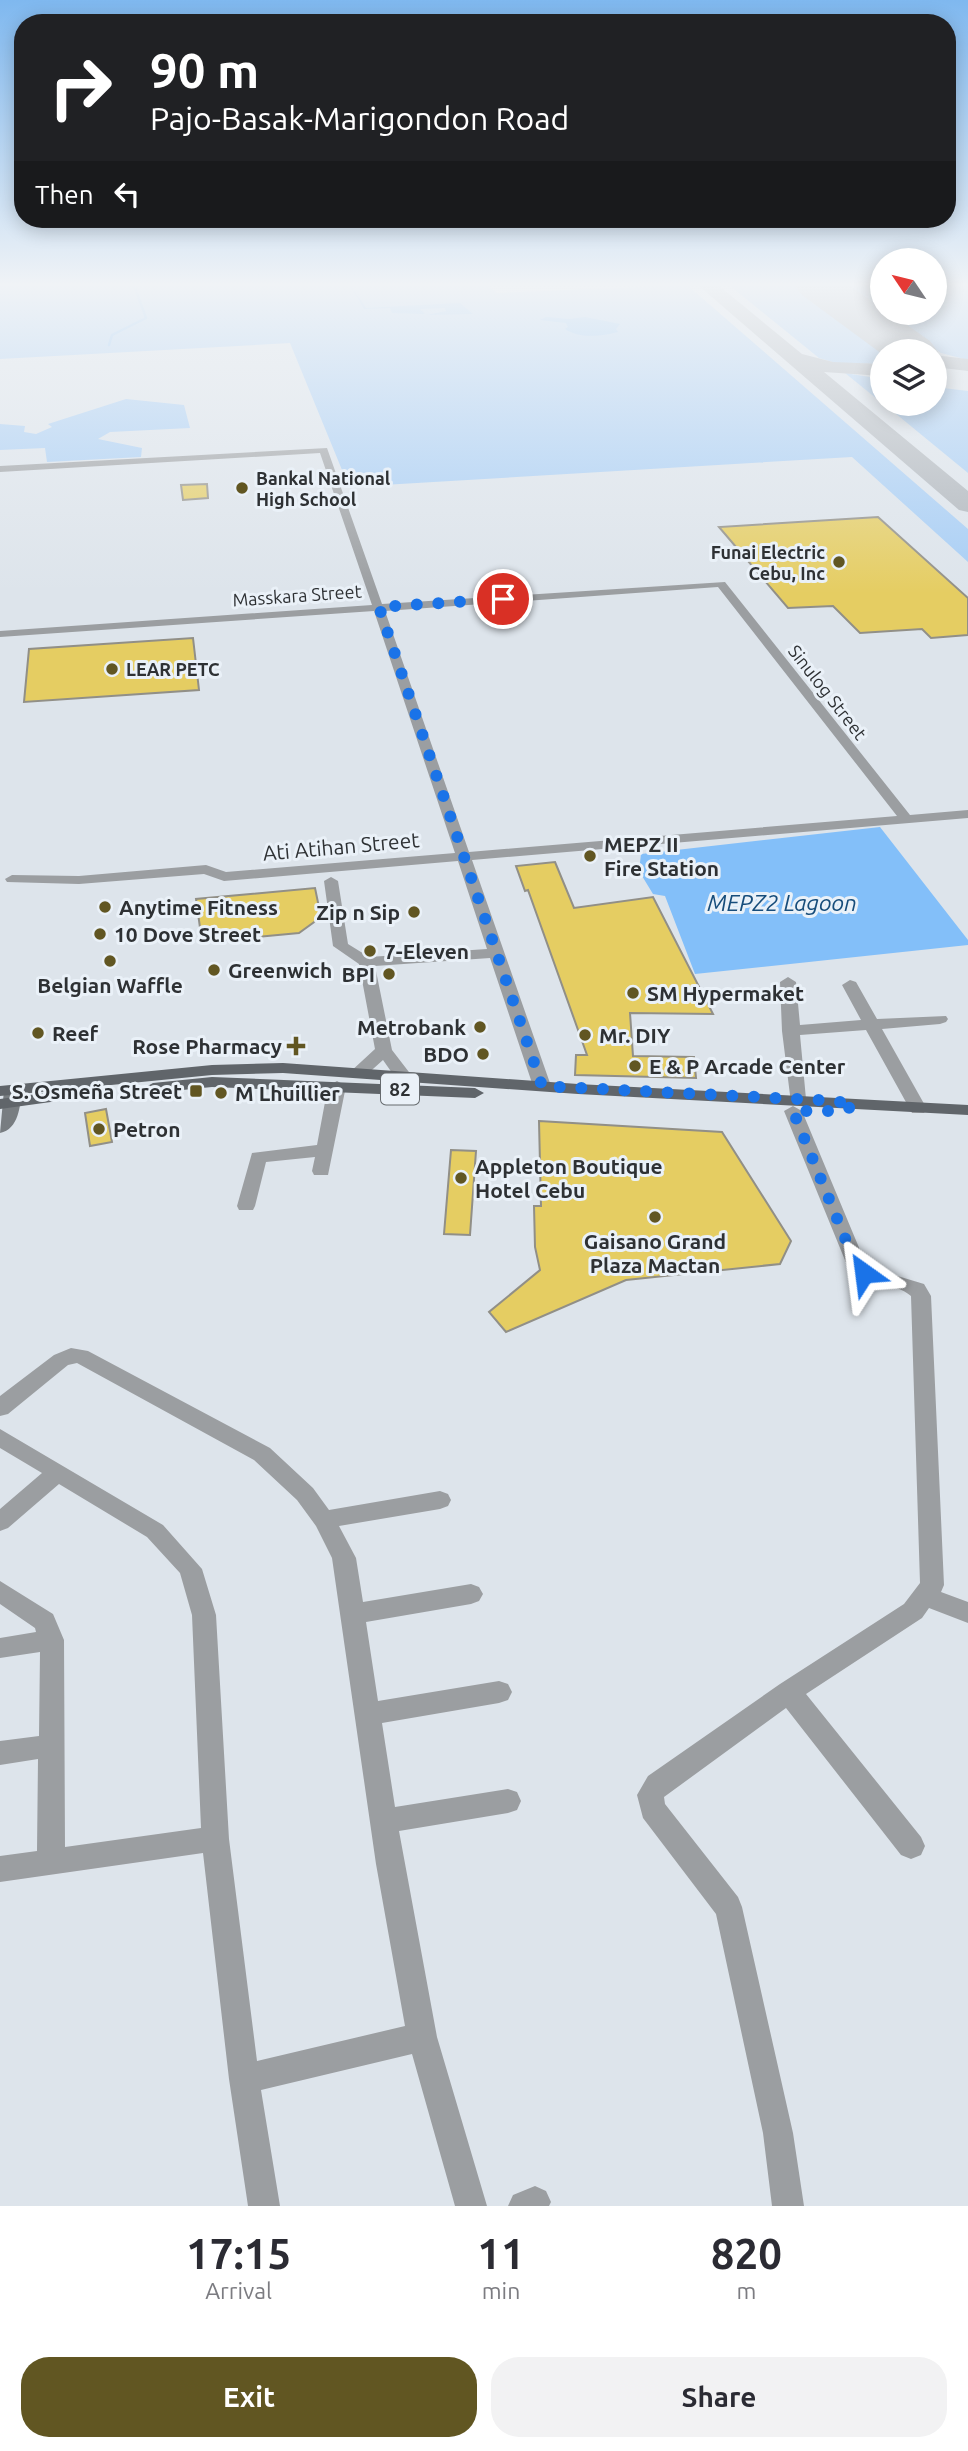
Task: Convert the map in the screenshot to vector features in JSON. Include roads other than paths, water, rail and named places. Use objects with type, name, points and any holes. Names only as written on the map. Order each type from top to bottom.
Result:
[{"type":"main road","name":"82","points":[[6,1097],[212,1070],[283,1068],[795,1105],[838,1111],[855,1106],[968,1110]]},
{"type":"main road","name":"82","points":[[60,1091],[212,1082],[795,1105]]},
{"type":"street","points":[[0,469],[324,450],[542,1086]]},
{"type":"street","name":"Masskara Street","points":[[0,634],[721,584]]},
{"type":"street","name":"Sinulog Street","points":[[721,584],[907,820]]},
{"type":"street","name":"Ati Atihan Street","points":[[12,879],[79,880],[206,869],[224,877],[968,814]]},
{"type":"street","points":[[331,881],[341,946],[366,962],[498,953]]},
{"type":"street","points":[[366,962],[384,1050],[403,1076]]},
{"type":"street","points":[[788,982],[795,1105],[856,1265],[864,1273],[911,1286],[917,1289],[921,1296],[932,1584],[913,1611],[789,1692],[657,1784],[650,1795],[652,1810],[727,1907],[736,1935],[778,2133],[788,2206]]},
{"type":"street","points":[[850,985],[918,1109]]},
{"type":"street","points":[[790,1031],[940,1019]]},
{"type":"street","points":[[358,1073],[384,1050]]},
{"type":"street","points":[[321,1171],[337,1086]]},
{"type":"street","points":[[0,1128],[10,1116],[6,1097]]},
{"type":"street","points":[[246,1206],[258,1157],[325,1150]]},
{"type":"street","points":[[0,1409],[61,1360],[71,1355],[81,1356],[262,1454],[305,1494],[324,1520],[344,1558],[384,1821],[422,2037],[471,2206]]},
{"type":"street","points":[[0,1437],[155,1531],[190,1569],[204,1615],[215,1839],[244,2079],[264,2206]]},
{"type":"street","points":[[0,1522],[58,1472]]},
{"type":"street","points":[[324,1520],[440,1500]]},
{"type":"street","points":[[0,1591],[44,1622],[52,1640],[51,1862]]},
{"type":"street","points":[[352,1614],[471,1594]]},
{"type":"street","points":[[926,1596],[968,1613]]},
{"type":"street","points":[[0,1648],[52,1640]]},
{"type":"street","points":[[367,1714],[499,1692]]},
{"type":"street","points":[[789,1692],[911,1846]]},
{"type":"street","points":[[0,1753],[52,1745]]},
{"type":"street","points":[[384,1821],[508,1801]]},
{"type":"street","points":[[0,1868],[215,1839]]},
{"type":"street","points":[[244,2079],[422,2037]]},
{"type":"water","name":"MEPZ2 Lagoon","points":[[880,827],[968,940],[968,945],[695,974],[665,896],[653,894],[639,871],[641,854]]},
{"type":"place","name":"Bankal National High School","points":[[242,488]]},
{"type":"place","name":"Funai Electric Cebu, Inc","points":[[839,562]]},
{"type":"place","name":"LEAR PETC","points":[[112,669]]},
{"type":"place","name":"MEPZ II Fire Station","points":[[590,856]]},
{"type":"place","name":"Anytime Fitness","points":[[105,907]]},
{"type":"place","name":"Zip n Sip","points":[[414,912]]},
{"type":"place","name":"10 Dove Street","points":[[100,934]]},
{"type":"place","name":"7-Eleven","points":[[370,951]]},
{"type":"place","name":"Belgian Waffle","points":[[110,961]]},
{"type":"place","name":"Greenwich","points":[[214,970]]},
{"type":"place","name":"BPI","points":[[389,974]]},
{"type":"place","name":"SM Hypermaket","points":[[633,993]]},
{"type":"place","name":"Metrobank","points":[[480,1027]]},
{"type":"place","name":"Reef","points":[[38,1033]]},
{"type":"place","name":"Mr. DIY","points":[[585,1035]]},
{"type":"place","name":"Rose Pharmacy","points":[[296,1046]]},
{"type":"place","name":"BDO","points":[[483,1054]]},
{"type":"place","name":"E & P Arcade Center","points":[[635,1066]]},
{"type":"place","name":"S. Osmeña Street","points":[[196,1091]]},
{"type":"place","name":"M Lhuillier","points":[[221,1093]]},
{"type":"place","name":"Petron","points":[[99,1129]]},
{"type":"place","name":"Appleton Boutique Hotel Cebu","points":[[461,1178]]},
{"type":"place","name":"Gaisano Grand Plaza Mactan","points":[[655,1217]]}]
